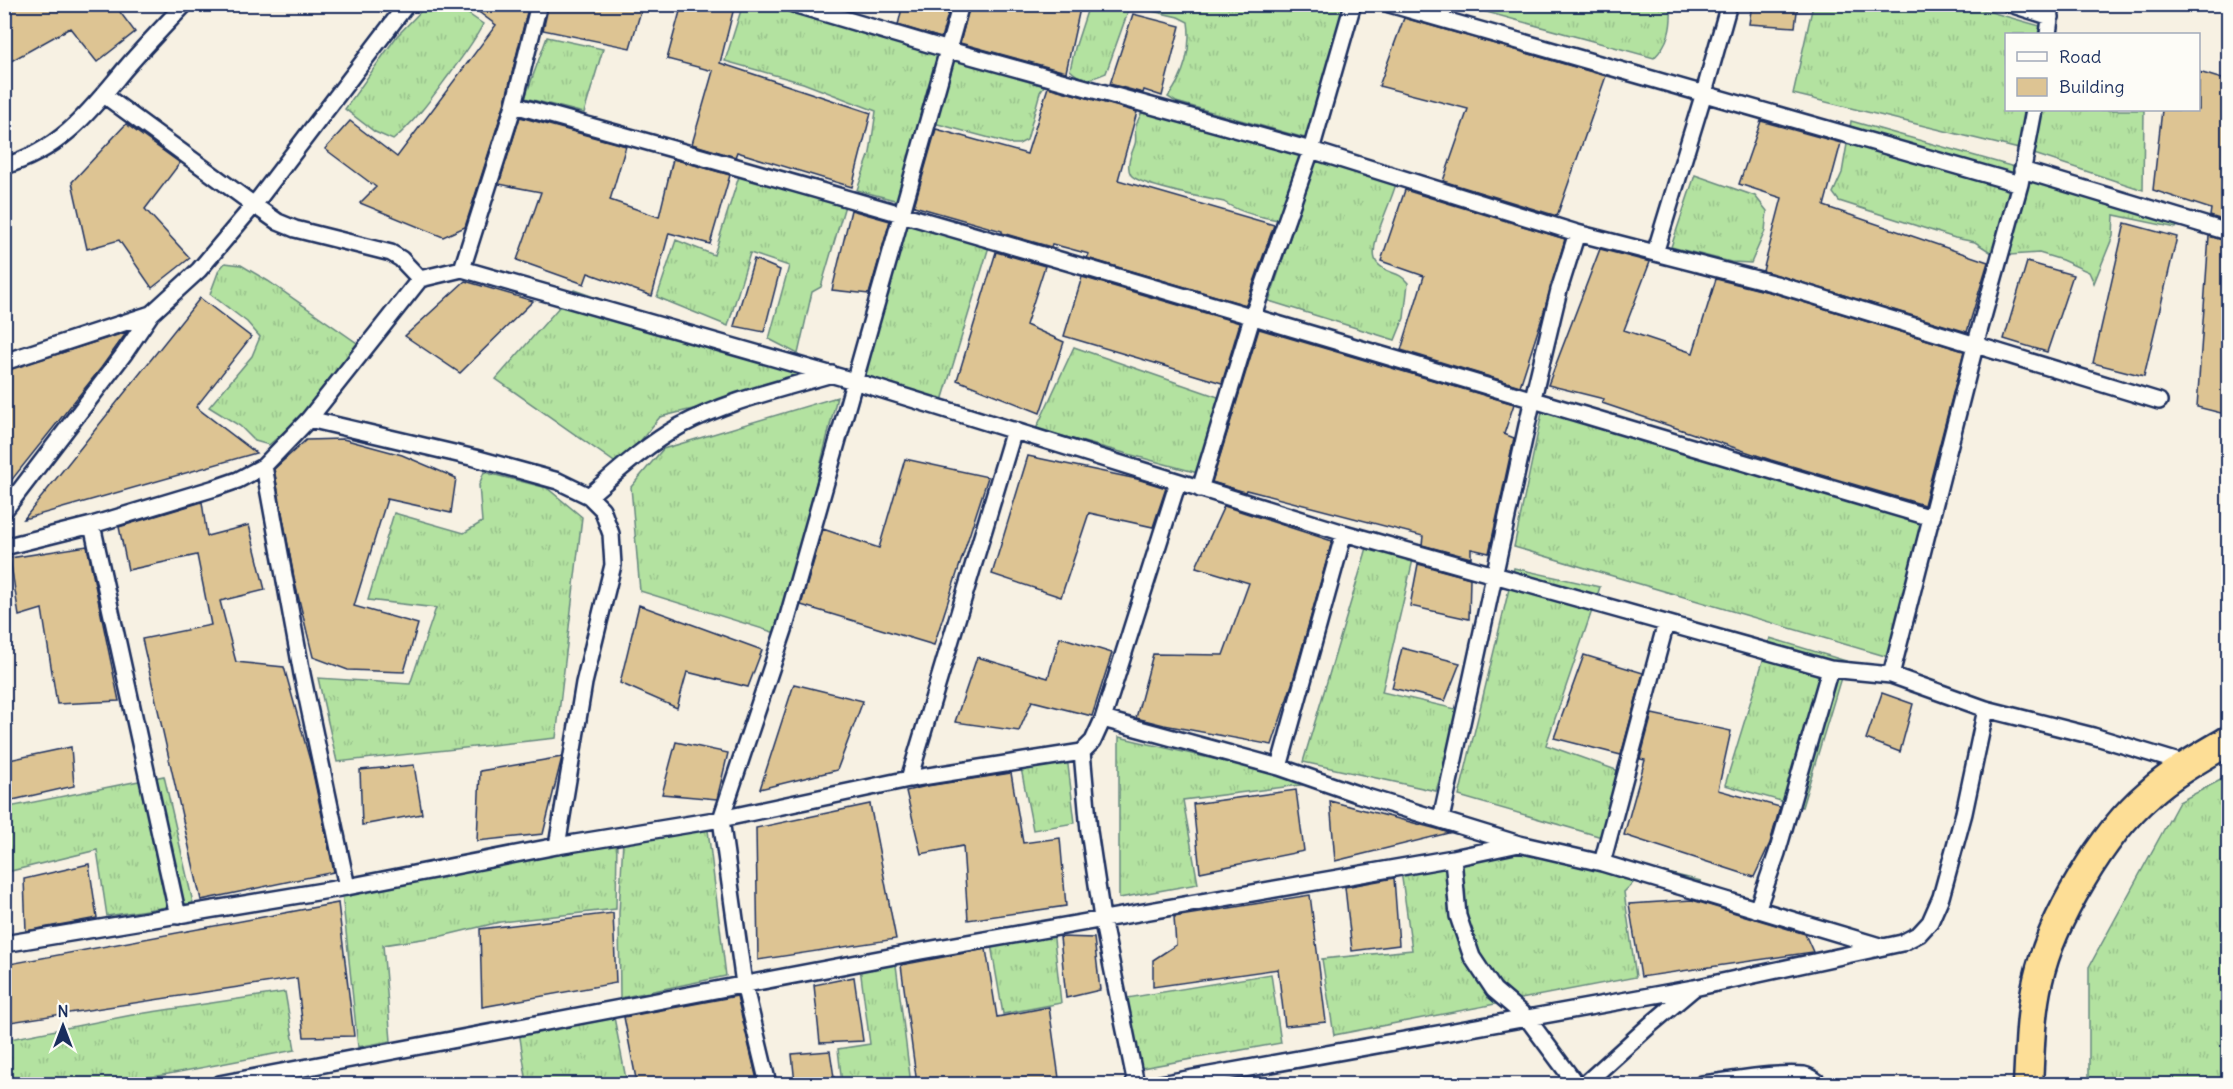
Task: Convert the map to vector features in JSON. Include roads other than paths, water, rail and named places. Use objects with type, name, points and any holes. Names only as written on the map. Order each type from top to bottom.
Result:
[{"type":"highway","points":[[2028,1084],[2030,1039],[2038,980],[2055,931],[2081,882],[2111,835],[2148,794],[2189,765],[2229,741]]},
{"type":"street","points":[[4,166],[19,162],[54,143],[85,117],[152,37],[184,4]]},
{"type":"street","points":[[4,511],[124,354],[151,314],[199,270],[254,205],[407,4]]},
{"type":"street","points":[[462,269],[514,105],[539,4]]},
{"type":"street","points":[[793,4],[948,50],[1311,150],[1577,233],[1776,284],[2159,401]]},
{"type":"street","points":[[768,1084],[744,984],[721,819],[784,627],[961,4]]},
{"type":"street","points":[[1200,489],[1252,318],[1311,150],[1353,4]]},
{"type":"street","points":[[1389,4],[1704,93],[2229,232]]},
{"type":"street","points":[[1655,253],[1704,93],[1728,4]]},
{"type":"street","points":[[2010,4],[2052,11],[2048,33]]},
{"type":"street","points":[[104,95],[279,222],[295,229],[391,253],[401,259],[420,279]]},
{"type":"street","points":[[514,105],[901,213],[1252,318],[1533,398],[1932,518]]},
{"type":"street","points":[[1891,675],[1975,346],[2021,177],[2034,111]]},
{"type":"street","points":[[1441,819],[1533,398],[1559,290],[1577,233]]},
{"type":"street","points":[[4,547],[92,525],[215,488],[264,466],[309,418],[420,279],[462,269],[832,374],[1344,533],[1830,669],[1891,675],[1986,709],[2093,736],[2189,765]]},
{"type":"street","points":[[4,363],[151,314]]},
{"type":"street","points":[[589,496],[640,452],[681,425],[722,407],[832,374]]},
{"type":"street","points":[[309,418],[475,458],[558,481],[589,496],[602,509],[611,534],[613,566],[584,683],[570,754],[557,846]]},
{"type":"street","points":[[909,779],[1014,430]]},
{"type":"street","points":[[264,466],[302,674],[347,887]]},
{"type":"street","points":[[4,945],[347,887],[557,846],[721,819],[909,779],[1082,752],[1093,741],[1103,719],[1178,482]]},
{"type":"street","points":[[92,525],[178,916]]},
{"type":"street","points":[[1279,767],[1344,533]]},
{"type":"street","points":[[1602,863],[1666,623]]},
{"type":"street","points":[[1757,910],[1777,853],[1830,669]]},
{"type":"street","points":[[1160,1084],[1694,988],[1902,943],[1919,934],[1930,922],[1941,897],[1964,813],[1986,709]]},
{"type":"street","points":[[1103,719],[1279,767],[1356,794],[1519,844],[1602,863],[1883,947]]},
{"type":"street","points":[[1082,752],[1089,831],[1102,918],[1136,1084]]},
{"type":"street","points":[[219,1084],[744,984],[1102,918],[1453,858],[1519,844]]},
{"type":"street","points":[[1453,858],[1458,916],[1472,957],[1494,990],[1527,1018],[1576,1084]]},
{"type":"street","points":[[1585,1084],[1694,988]]},
{"type":"street","points":[[1702,1084],[1784,1075],[1806,1075],[1820,1084]]}]
